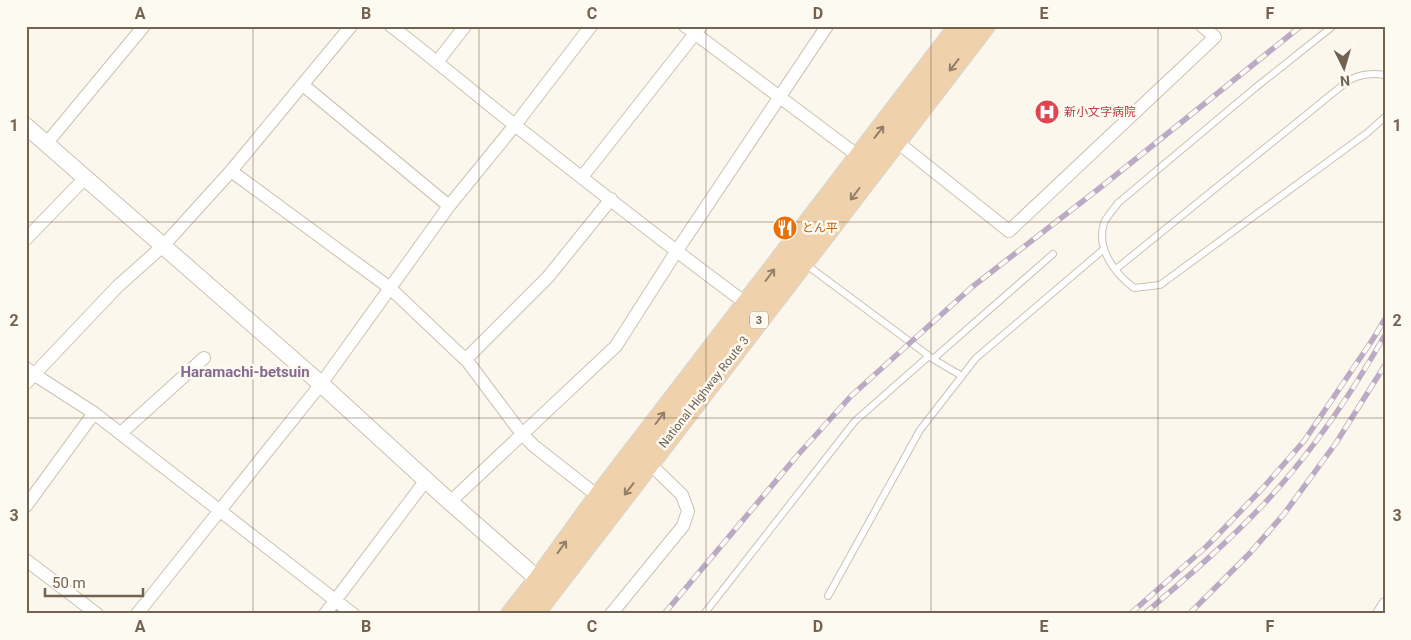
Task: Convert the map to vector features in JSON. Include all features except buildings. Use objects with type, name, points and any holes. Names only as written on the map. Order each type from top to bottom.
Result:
[{"type":"highway","name":"National Highway Route 3","points":[[755,310],[803,263],[867,163],[960,26]]},
{"type":"highway","name":"National Highway Route 3","points":[[512,614],[544,585],[867,163],[896,141],[984,26]]},
{"type":"highway","name":"National Highway Route 3","points":[[533,614],[544,585],[599,497],[642,457]]},
{"type":"street","points":[[46,144],[144,26]]},
{"type":"street","points":[[350,26],[231,171],[163,246],[118,286],[29,375],[94,412],[353,614]]},
{"type":"street","points":[[390,26],[438,61],[515,125],[676,252],[755,310]]},
{"type":"street","points":[[438,61],[465,26]]},
{"type":"street","points":[[137,614],[321,384],[450,206],[591,26]]},
{"type":"street","points":[[450,502],[616,346],[676,252],[827,26]]},
{"type":"street","points":[[896,141],[1009,231],[1215,37],[1202,26]]},
{"type":"street","points":[[582,177],[693,29],[780,99],[867,163]]},
{"type":"street","points":[[303,85],[450,206]]},
{"type":"street","points":[[26,126],[321,384],[544,585]]},
{"type":"street","points":[[231,171],[390,288],[466,359],[522,434],[534,446],[599,497]]},
{"type":"street","points":[[26,240],[85,178]]},
{"type":"street","points":[[466,359],[548,278],[611,200]]},
{"type":"street","points":[[120,433],[204,358]]},
{"type":"street","points":[[26,506],[94,412]]},
{"type":"street","points":[[611,614],[683,526],[688,511],[682,495],[642,457]]},
{"type":"street","points":[[325,614],[426,480]]},
{"type":"street","points":[[26,560],[97,614]]},
{"type":"street","points":[[1379,614],[1385,604]]},
{"type":"lane","points":[[1332,26],[1118,203],[1105,221],[1101,237],[1106,255],[1124,280],[1134,288],[1160,285],[1367,133],[1385,116]]},
{"type":"lane","points":[[1116,269],[1349,80],[1360,75],[1385,75]]},
{"type":"lane","points":[[828,596],[920,430],[976,358],[1104,249]]},
{"type":"lane","points":[[704,614],[855,421],[1053,254]]},
{"type":"lane","points":[[803,263],[931,357],[962,376]]},
{"type":"railway","points":[[664,614],[796,457],[851,396],[972,287],[1101,187],[1301,26]]},
{"type":"railway","points":[[1130,614],[1207,546],[1262,489],[1304,441],[1385,319]]},
{"type":"railway","points":[[1144,614],[1227,541],[1289,476],[1333,418],[1385,335]]},
{"type":"railway","points":[[1189,614],[1250,553],[1284,514],[1336,443],[1385,365]]},
{"type":"place","name":"新小文字病院","points":[[1047,112]]},
{"type":"place","name":"とん平","points":[[785,228]]},
{"type":"district","name":"Haramachi-betsuin","points":[[245,372]]}]
